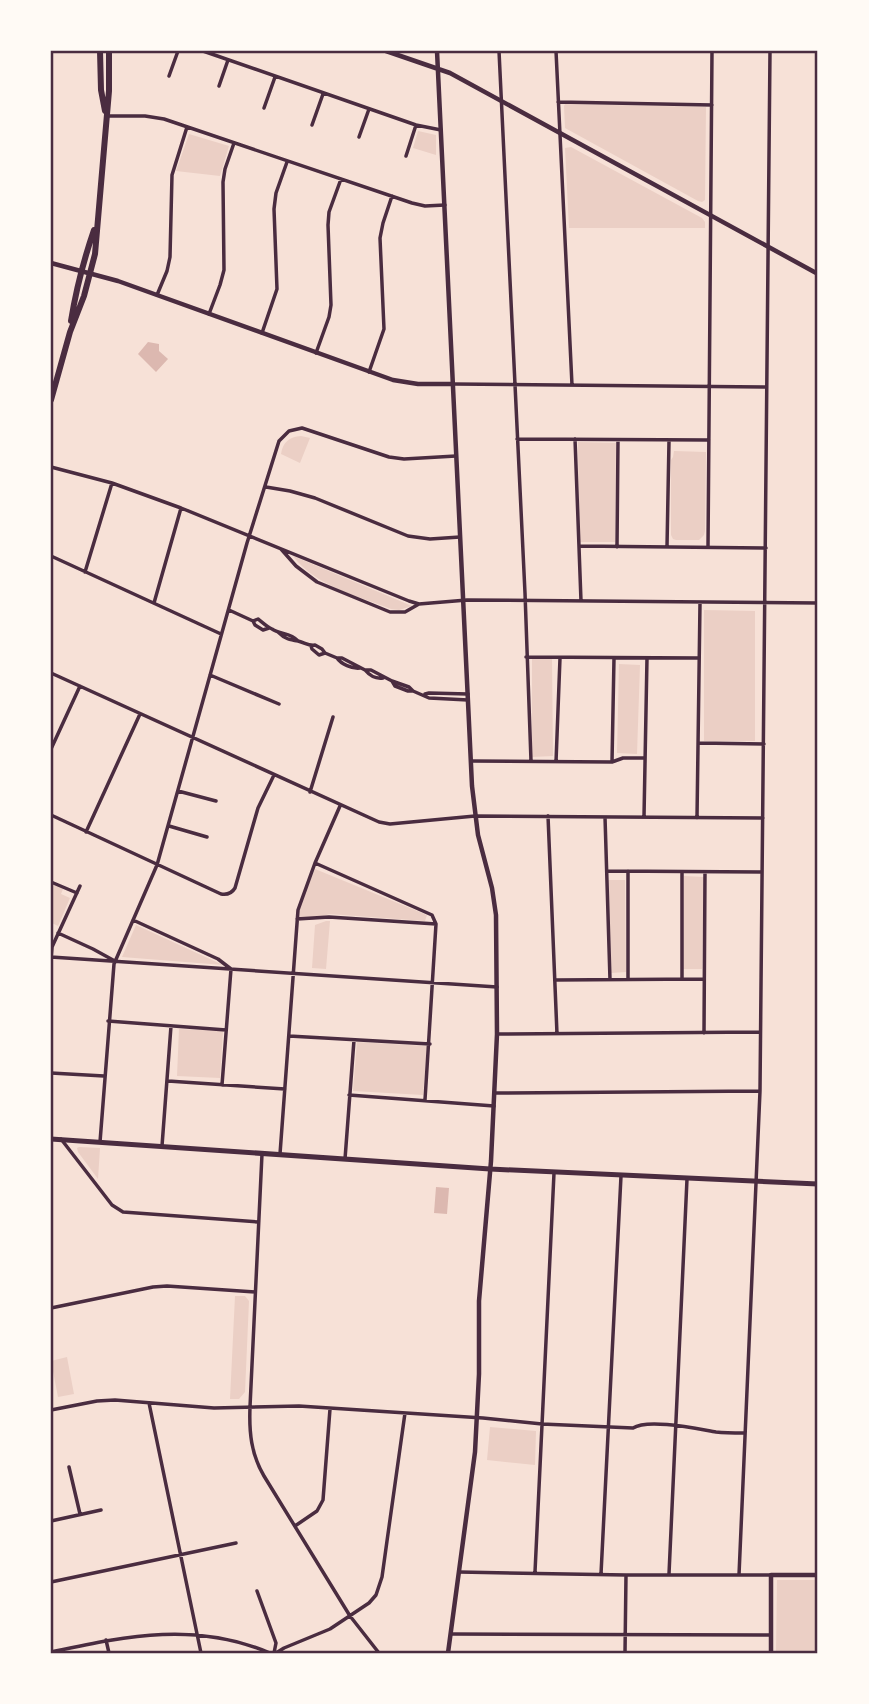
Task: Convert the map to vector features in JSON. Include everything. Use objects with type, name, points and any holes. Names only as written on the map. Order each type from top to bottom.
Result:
[{"type":"main road","points":[[100,51],[101,90],[106,116]]},
{"type":"main road","points":[[51,400],[53,385],[91,274],[95,254],[109,91],[109,51]]},
{"type":"main road","points":[[70,332],[74,304],[96,221]]},
{"type":"main road","points":[[51,1139],[554,1173],[818,1184]]},
{"type":"street","points":[[169,76],[178,51]]},
{"type":"street","points":[[203,51],[416,125],[441,130]]},
{"type":"street","points":[[386,51],[438,68],[502,101],[818,274]]},
{"type":"street","points":[[437,51],[471,761],[475,816],[494,902],[497,987],[494,1106],[479,1301],[477,1418],[473,1470],[448,1653]]},
{"type":"street","points":[[499,51],[531,761]]},
{"type":"street","points":[[556,51],[572,385]]},
{"type":"street","points":[[708,547],[712,51]]},
{"type":"street","points":[[739,1575],[760,1091],[770,51]]},
{"type":"street","points":[[219,86],[228,60]]},
{"type":"street","points":[[264,108],[275,77]]},
{"type":"street","points":[[312,125],[323,94]]},
{"type":"street","points":[[558,102],[712,105]]},
{"type":"street","points":[[359,137],[369,109]]},
{"type":"street","points":[[106,116],[153,117],[421,205],[445,205]]},
{"type":"street","points":[[406,156],[416,125]]},
{"type":"street","points":[[157,295],[170,257],[172,175],[187,127]]},
{"type":"street","points":[[209,314],[224,270],[223,182],[234,143]]},
{"type":"street","points":[[262,333],[277,289],[274,209],[287,161]]},
{"type":"street","points":[[316,353],[330,311],[329,212],[341,179]]},
{"type":"street","points":[[369,372],[384,329],[380,238],[392,196]]},
{"type":"street","points":[[51,263],[118,281],[369,372],[409,383],[767,387]]},
{"type":"street","points":[[100,1142],[115,961],[157,865],[249,536],[279,441],[289,431],[306,428],[389,457],[404,459],[457,456]]},
{"type":"street","points":[[517,439],[709,440]]},
{"type":"street","points":[[575,439],[581,601]]},
{"type":"street","points":[[617,547],[618,439]]},
{"type":"street","points":[[667,547],[669,440]]},
{"type":"street","points":[[51,467],[112,484],[181,508],[419,604]]},
{"type":"street","points":[[85,572],[112,484]]},
{"type":"street","points":[[266,487],[315,498],[408,536],[430,539],[460,537]]},
{"type":"street","points":[[154,603],[181,508]]},
{"type":"street","points":[[579,546],[765,548]]},
{"type":"street","points":[[280,547],[296,566],[317,582],[390,612],[405,612],[419,604],[463,600],[818,603]]},
{"type":"street","points":[[51,556],[221,634]]},
{"type":"street","points":[[698,818],[700,602]]},
{"type":"street","points":[[228,609],[253,621],[258,619],[269,628],[284,632],[311,646],[315,645],[325,653],[342,658],[362,669],[379,673],[383,678],[423,695],[435,699],[468,697]]},
{"type":"street","points":[[526,657],[699,657]]},
{"type":"street","points":[[612,762],[614,657]]},
{"type":"street","points":[[644,817],[647,657]]},
{"type":"street","points":[[556,762],[560,658]]},
{"type":"street","points":[[51,673],[371,820],[390,824],[475,816],[763,818]]},
{"type":"street","points":[[210,675],[279,704]]},
{"type":"street","points":[[51,749],[80,686]]},
{"type":"street","points":[[86,832],[140,714]]},
{"type":"street","points":[[310,792],[333,717]]},
{"type":"street","points":[[698,743],[764,744]]},
{"type":"street","points":[[471,761],[612,762],[623,758],[645,758]]},
{"type":"street","points":[[51,815],[220,894],[228,894],[233,890],[258,808],[274,775]]},
{"type":"street","points":[[178,790],[216,801]]},
{"type":"street","points":[[280,1154],[298,910],[340,806]]},
{"type":"street","points":[[548,816],[557,1034]]},
{"type":"street","points":[[605,817],[610,980]]},
{"type":"street","points":[[168,826],[207,837]]},
{"type":"street","points":[[315,863],[432,915],[436,924],[425,1100]]},
{"type":"street","points":[[607,871],[762,873]]},
{"type":"street","points":[[628,871],[628,979]]},
{"type":"street","points":[[682,872],[682,979]]},
{"type":"street","points":[[704,1033],[705,872]]},
{"type":"street","points":[[51,882],[76,893]]},
{"type":"street","points":[[80,886],[52,947],[51,958],[497,987]]},
{"type":"street","points":[[297,919],[329,917],[436,924]]},
{"type":"street","points":[[133,920],[218,959],[231,969]]},
{"type":"street","points":[[58,933],[115,961]]},
{"type":"street","points":[[222,1085],[231,969]]},
{"type":"street","points":[[555,980],[704,978]]},
{"type":"street","points":[[108,1021],[226,1030]]},
{"type":"street","points":[[162,1146],[171,1026]]},
{"type":"street","points":[[497,1034],[760,1032]]},
{"type":"street","points":[[289,1036],[430,1044]]},
{"type":"street","points":[[345,1159],[354,1040]]},
{"type":"street","points":[[51,1073],[104,1076]]},
{"type":"street","points":[[167,1081],[285,1089]]},
{"type":"street","points":[[494,1093],[760,1091]]},
{"type":"street","points":[[349,1095],[494,1106]]},
{"type":"street","points":[[61,1139],[108,1201],[123,1212],[258,1222]]},
{"type":"street","points":[[74,1140],[75,1155]]},
{"type":"street","points":[[262,1153],[250,1407],[251,1442],[256,1461],[295,1526],[350,1616],[379,1653]]},
{"type":"street","points":[[535,1573],[554,1173]]},
{"type":"street","points":[[601,1574],[621,1176]]},
{"type":"street","points":[[669,1574],[687,1179]]},
{"type":"street","points":[[51,1308],[153,1287],[255,1292]]},
{"type":"street","points":[[51,1410],[103,1400],[214,1408],[287,1406],[542,1424],[633,1428],[639,1425],[695,1427],[717,1432],[744,1433]]},
{"type":"street","points":[[149,1403],[201,1653]]},
{"type":"street","points":[[295,1526],[317,1511],[323,1500],[330,1408]]},
{"type":"street","points":[[51,1652],[146,1634],[197,1635],[237,1642],[271,1653],[330,1629],[350,1616],[373,1599],[379,1587],[405,1413]]},
{"type":"street","points":[[69,1466],[80,1514]]},
{"type":"street","points":[[51,1521],[101,1510]]},
{"type":"street","points":[[51,1582],[236,1543]]},
{"type":"street","points":[[459,1572],[818,1575]]},
{"type":"street","points":[[625,1653],[626,1575]]},
{"type":"street","points":[[771,1575],[771,1653]]},
{"type":"street","points":[[257,1591],[276,1643],[271,1653]]},
{"type":"street","points":[[450,1634],[771,1635]]},
{"type":"street","points":[[106,1640],[109,1653]]},
{"type":"shaded area","points":[[565,104],[706,107],[705,200],[698,201],[565,128]]},
{"type":"shaded area","points":[[418,131],[436,135],[436,155],[413,148]]},
{"type":"shaded area","points":[[189,134],[229,146],[220,176],[176,171]]},
{"type":"shaded area","points":[[571,147],[702,218],[705,228],[569,228],[565,148]]},
{"type":"shaded area","points":[[148,342],[159,344],[159,351],[168,359],[156,372],[138,354]]},
{"type":"shaded area","points":[[301,436],[310,438],[300,463],[281,454],[287,441]]},
{"type":"shaded area","points":[[578,442],[616,443],[615,542],[579,542]]},
{"type":"shaded area","points":[[674,451],[706,452],[705,531],[699,540],[676,540],[671,535],[671,460]]},
{"type":"shaded area","points":[[293,556],[412,606],[399,610],[391,609],[338,589],[313,575]]},
{"type":"shaded area","points":[[704,610],[755,611],[755,741],[704,741]]},
{"type":"shaded area","points":[[532,659],[552,659],[553,756],[532,757]]},
{"type":"shaded area","points":[[619,664],[640,665],[637,754],[617,753]]},
{"type":"shaded area","points":[[315,869],[427,915],[425,921],[329,914],[313,920],[302,919],[298,917],[299,908]]},
{"type":"shaded area","points":[[684,876],[704,877],[702,969],[683,969]]},
{"type":"shaded area","points":[[608,880],[625,880],[626,972],[611,973]]},
{"type":"shaded area","points":[[51,884],[63,889],[61,894],[70,898],[58,926],[52,923],[51,925]]},
{"type":"shaded area","points":[[330,921],[326,969],[312,968],[315,925]]},
{"type":"shaded area","points":[[136,925],[223,965],[122,957]]},
{"type":"shaded area","points":[[179,1029],[223,1031],[220,1078],[177,1076]]},
{"type":"shaded area","points":[[357,1042],[427,1046],[423,1095],[353,1091]]},
{"type":"shaded area","points":[[79,1147],[100,1148],[98,1179],[78,1152]]},
{"type":"shaded area","points":[[436,1187],[449,1188],[447,1214],[434,1213]]},
{"type":"shaded area","points":[[235,1296],[245,1296],[249,1301],[245,1392],[239,1399],[230,1399]]},
{"type":"shaded area","points":[[67,1357],[74,1394],[58,1397],[51,1361]]},
{"type":"shaded area","points":[[490,1427],[536,1431],[535,1465],[487,1460]]},
{"type":"shaded area","points":[[777,1580],[818,1580],[818,1653],[776,1653]]}]
